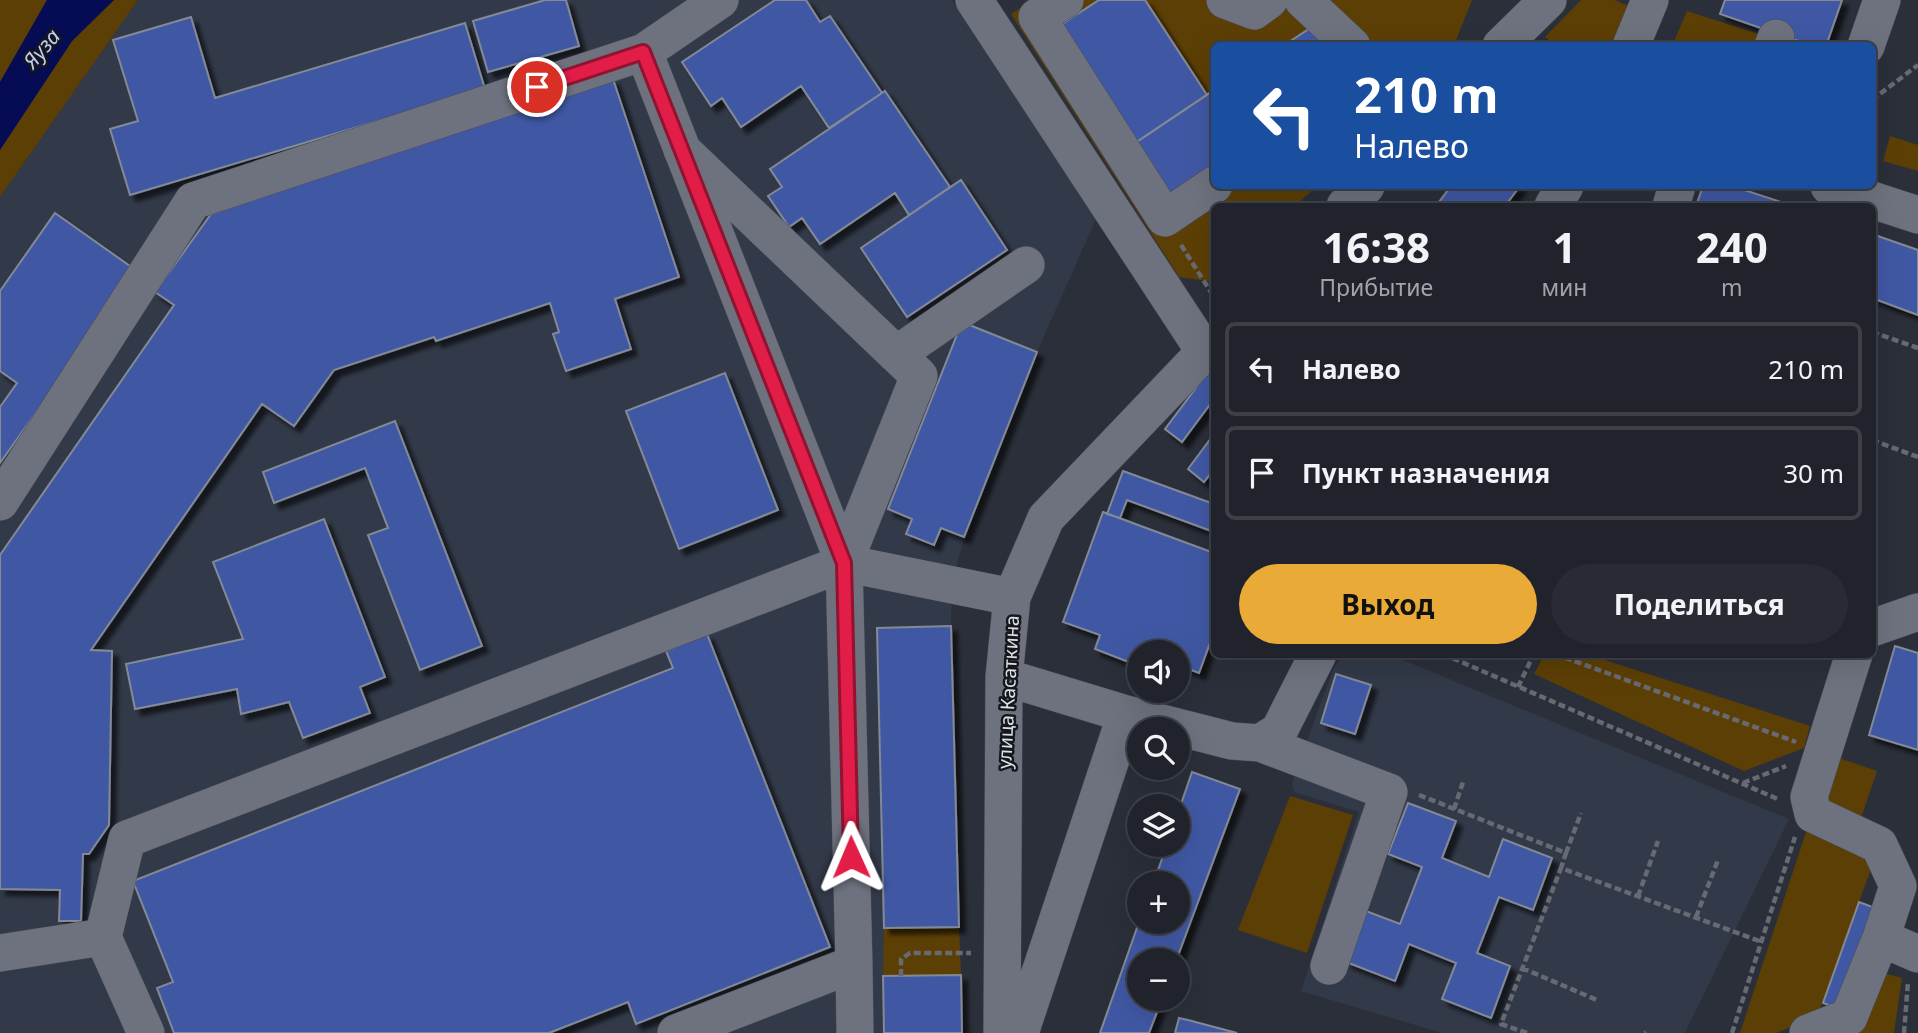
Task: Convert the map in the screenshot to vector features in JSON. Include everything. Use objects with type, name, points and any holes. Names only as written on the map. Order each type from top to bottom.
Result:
[{"type":"street","points":[[0,502],[193,201],[643,52],[720,0]]},
{"type":"street","points":[[974,0],[1210,347]]},
{"type":"street","points":[[1065,0],[1037,17],[1165,218],[1211,187]]},
{"type":"street","points":[[1225,0],[1254,11],[1269,0]]},
{"type":"street","points":[[1303,0],[1348,42]]},
{"type":"street","points":[[1505,42],[1548,0]]},
{"type":"street","points":[[1633,42],[1650,0]]},
{"type":"street","points":[[1867,42],[1882,0]]},
{"type":"street","points":[[643,52],[844,563],[855,1033]]},
{"type":"street","points":[[682,150],[919,376],[844,563]]},
{"type":"street","points":[[1348,203],[1363,189]]},
{"type":"street","points":[[1838,189],[1918,215]]},
{"type":"street","points":[[897,354],[1026,265]]},
{"type":"street","name":"улица Касаткина","points":[[1002,1033],[1004,677],[1012,597],[1046,518],[1210,347]]},
{"type":"street","points":[[146,1033],[103,937],[127,839],[844,563],[1012,597]]},
{"type":"street","points":[[1876,627],[1918,612]]},
{"type":"street","points":[[1260,743],[1279,731],[1316,658]]},
{"type":"street","points":[[1808,1033],[1849,1017],[1903,948],[1898,886],[1879,845],[1809,812],[1809,797],[1853,658]]},
{"type":"street","points":[[1004,677],[1126,714],[1231,741],[1260,743],[1389,792],[1329,966]]},
{"type":"street","points":[[1020,1033],[1126,714]]},
{"type":"street","points":[[0,953],[103,937]]},
{"type":"street","points":[[676,1033],[854,964]]},
{"type":"path","points":[[1876,97],[1918,65]]},
{"type":"path","points":[[1165,218],[1211,292]]},
{"type":"path","points":[[1876,333],[1918,348]]},
{"type":"path","points":[[1876,441],[1918,457]]},
{"type":"path","points":[[1452,658],[1809,812],[1732,1033]]},
{"type":"path","points":[[1566,658],[1823,752]]},
{"type":"path","points":[[1518,687],[1531,660]]},
{"type":"path","points":[[1454,809],[1463,782]]},
{"type":"path","points":[[1411,792],[1566,853]]},
{"type":"path","points":[[1527,1033],[1501,1024],[1581,813]]},
{"type":"path","points":[[1638,896],[1658,841]]},
{"type":"path","points":[[1696,917],[1718,860]]},
{"type":"path","points":[[1561,868],[1762,942]]},
{"type":"path","points":[[1903,948],[1904,1033]]},
{"type":"path","points":[[901,976],[901,959],[910,953],[1003,953]]},
{"type":"path","points":[[1522,968],[1597,1000]]},
{"type":"shaded area","points":[[0,0],[47,0],[0,82]]},
{"type":"shaded area","points":[[114,0],[138,0],[0,197],[0,150],[72,41]]},
{"type":"shaded area","points":[[138,0],[952,0],[1096,219],[1037,352],[964,537],[952,584],[962,1033],[0,1033],[0,197]]},
{"type":"shaded area","points":[[1033,0],[1472,0],[1455,42],[1211,42],[1211,189],[1314,189],[1298,203],[1211,203],[1211,282],[1179,277],[1011,14]]},
{"type":"shaded area","points":[[1581,0],[1615,0],[1633,8],[1620,42],[1552,42],[1545,37]]},
{"type":"shaded area","points":[[1687,11],[1768,37],[1766,42],[1674,42]]},
{"type":"shaded area","points":[[1890,136],[1918,145],[1918,171],[1883,161]]},
{"type":"shaded area","points":[[1342,658],[1398,658],[1789,819],[1685,1033],[1442,1033],[1301,991],[1359,812],[1294,792],[1292,783],[1333,669]]},
{"type":"shaded area","points":[[1542,658],[1598,658],[1810,726],[1804,748],[1744,771],[1534,674]]},
{"type":"shaded area","points":[[1839,758],[1877,771],[1861,818],[1831,808],[1827,795]]},
{"type":"shaded area","points":[[1290,796],[1353,815],[1307,953],[1238,930]]},
{"type":"shaded area","points":[[1808,826],[1861,852],[1871,869],[1817,1017],[1776,1033],[1740,1033]]},
{"type":"shaded area","points":[[959,927],[961,975],[883,976],[884,928]]},
{"type":"shaded area","points":[[1883,973],[1902,978],[1894,1033],[1856,1033]]},
{"type":"water","name":"Яуза","points":[[47,0],[114,0],[72,41],[0,150],[0,82]]},
{"type":"building","points":[[545,0],[566,0],[579,46],[488,72],[473,21]]},
{"type":"building","points":[[775,0],[806,0],[820,22],[830,16],[882,93],[829,128],[801,86],[741,127],[722,98],[711,106],[682,62]]},
{"type":"building","points":[[1099,0],[1145,0],[1207,95],[1135,143],[1059,26]]},
{"type":"building","points":[[1725,0],[1842,0],[1827,42],[1801,42],[1720,14]]},
{"type":"building","points":[[191,17],[215,98],[465,23],[485,89],[130,195],[110,129],[138,121],[113,40]]},
{"type":"building","points":[[1318,23],[1330,42],[1289,42]]},
{"type":"building","points":[[613,79],[679,277],[615,299],[631,349],[566,371],[553,334],[559,332],[550,303],[436,341],[434,337],[334,370],[294,426],[262,404],[91,650],[112,651],[109,825],[89,854],[83,854],[81,921],[59,921],[60,890],[0,889],[0,555],[174,305],[155,292],[211,214]]},
{"type":"building","points":[[885,91],[950,187],[909,215],[895,193],[820,244],[802,218],[789,227],[768,196],[782,187],[770,169]]},
{"type":"building","points":[[1211,92],[1211,170],[1170,197],[1135,143]]},
{"type":"building","points":[[961,180],[1007,250],[907,317],[861,248]]},
{"type":"building","points":[[1449,189],[1518,189],[1507,203],[1438,203]]},
{"type":"building","points":[[1702,189],[1741,189],[1784,203],[1697,203]]},
{"type":"building","points":[[55,213],[137,271],[0,463],[0,407],[17,383],[0,371],[0,291]]},
{"type":"building","points":[[1876,235],[1918,250],[1918,315],[1876,299]]},
{"type":"building","points":[[962,322],[1037,352],[964,537],[941,528],[934,545],[906,534],[912,519],[888,509]]},
{"type":"building","points":[[1211,368],[1211,403],[1182,442],[1165,429]]},
{"type":"building","points":[[725,373],[778,510],[679,549],[626,411]]},
{"type":"building","points":[[395,421],[482,646],[420,670],[368,535],[388,528],[365,468],[274,503],[263,472]]},
{"type":"building","points":[[1211,438],[1211,473],[1204,482],[1188,469]]},
{"type":"building","points":[[1123,471],[1211,503],[1211,531],[1127,500],[1120,518],[1107,514]]},
{"type":"building","points":[[1103,512],[1211,552],[1211,640],[1199,673],[1190,670],[1190,640],[1127,640],[1127,661],[1095,649],[1100,635],[1063,622]]},
{"type":"building","points":[[324,519],[385,677],[360,687],[370,713],[303,738],[289,702],[241,714],[237,689],[135,709],[126,664],[243,639],[213,562]]},
{"type":"building","points":[[951,626],[959,927],[884,928],[877,628]]},
{"type":"building","points":[[707,634],[830,947],[636,1024],[628,1002],[549,1033],[174,1033],[157,988],[173,982],[133,881],[673,668],[666,651]]},
{"type":"building","points":[[1895,646],[1918,653],[1918,750],[1869,735]]},
{"type":"building","points":[[1336,674],[1371,685],[1355,734],[1321,723]]},
{"type":"building","points":[[1192,772],[1240,789],[1190,923],[1190,871],[1158,871],[1163,857],[1190,857],[1190,794],[1184,794]]},
{"type":"building","points":[[1408,803],[1456,821],[1442,858],[1489,877],[1503,839],[1552,858],[1533,910],[1499,897],[1477,953],[1510,966],[1491,1018],[1442,999],[1456,963],[1409,944],[1395,981],[1346,962],[1366,911],[1400,924],[1422,867],[1388,854]]},
{"type":"building","points":[[1859,902],[1878,909],[1842,1010],[1823,1003]]},
{"type":"building","points":[[1135,934],[1186,934],[1181,948],[1130,948]]},
{"type":"building","points":[[1127,956],[1127,1011],[1157,1011],[1149,1033],[1100,1033]]},
{"type":"building","points":[[961,975],[962,1033],[884,1033],[883,976]]},
{"type":"building","points":[[1179,1018],[1188,1020],[1237,1033],[1175,1033]]},
{"type":"route","points":[[537,87],[643,52],[844,563],[851,857]]}]
